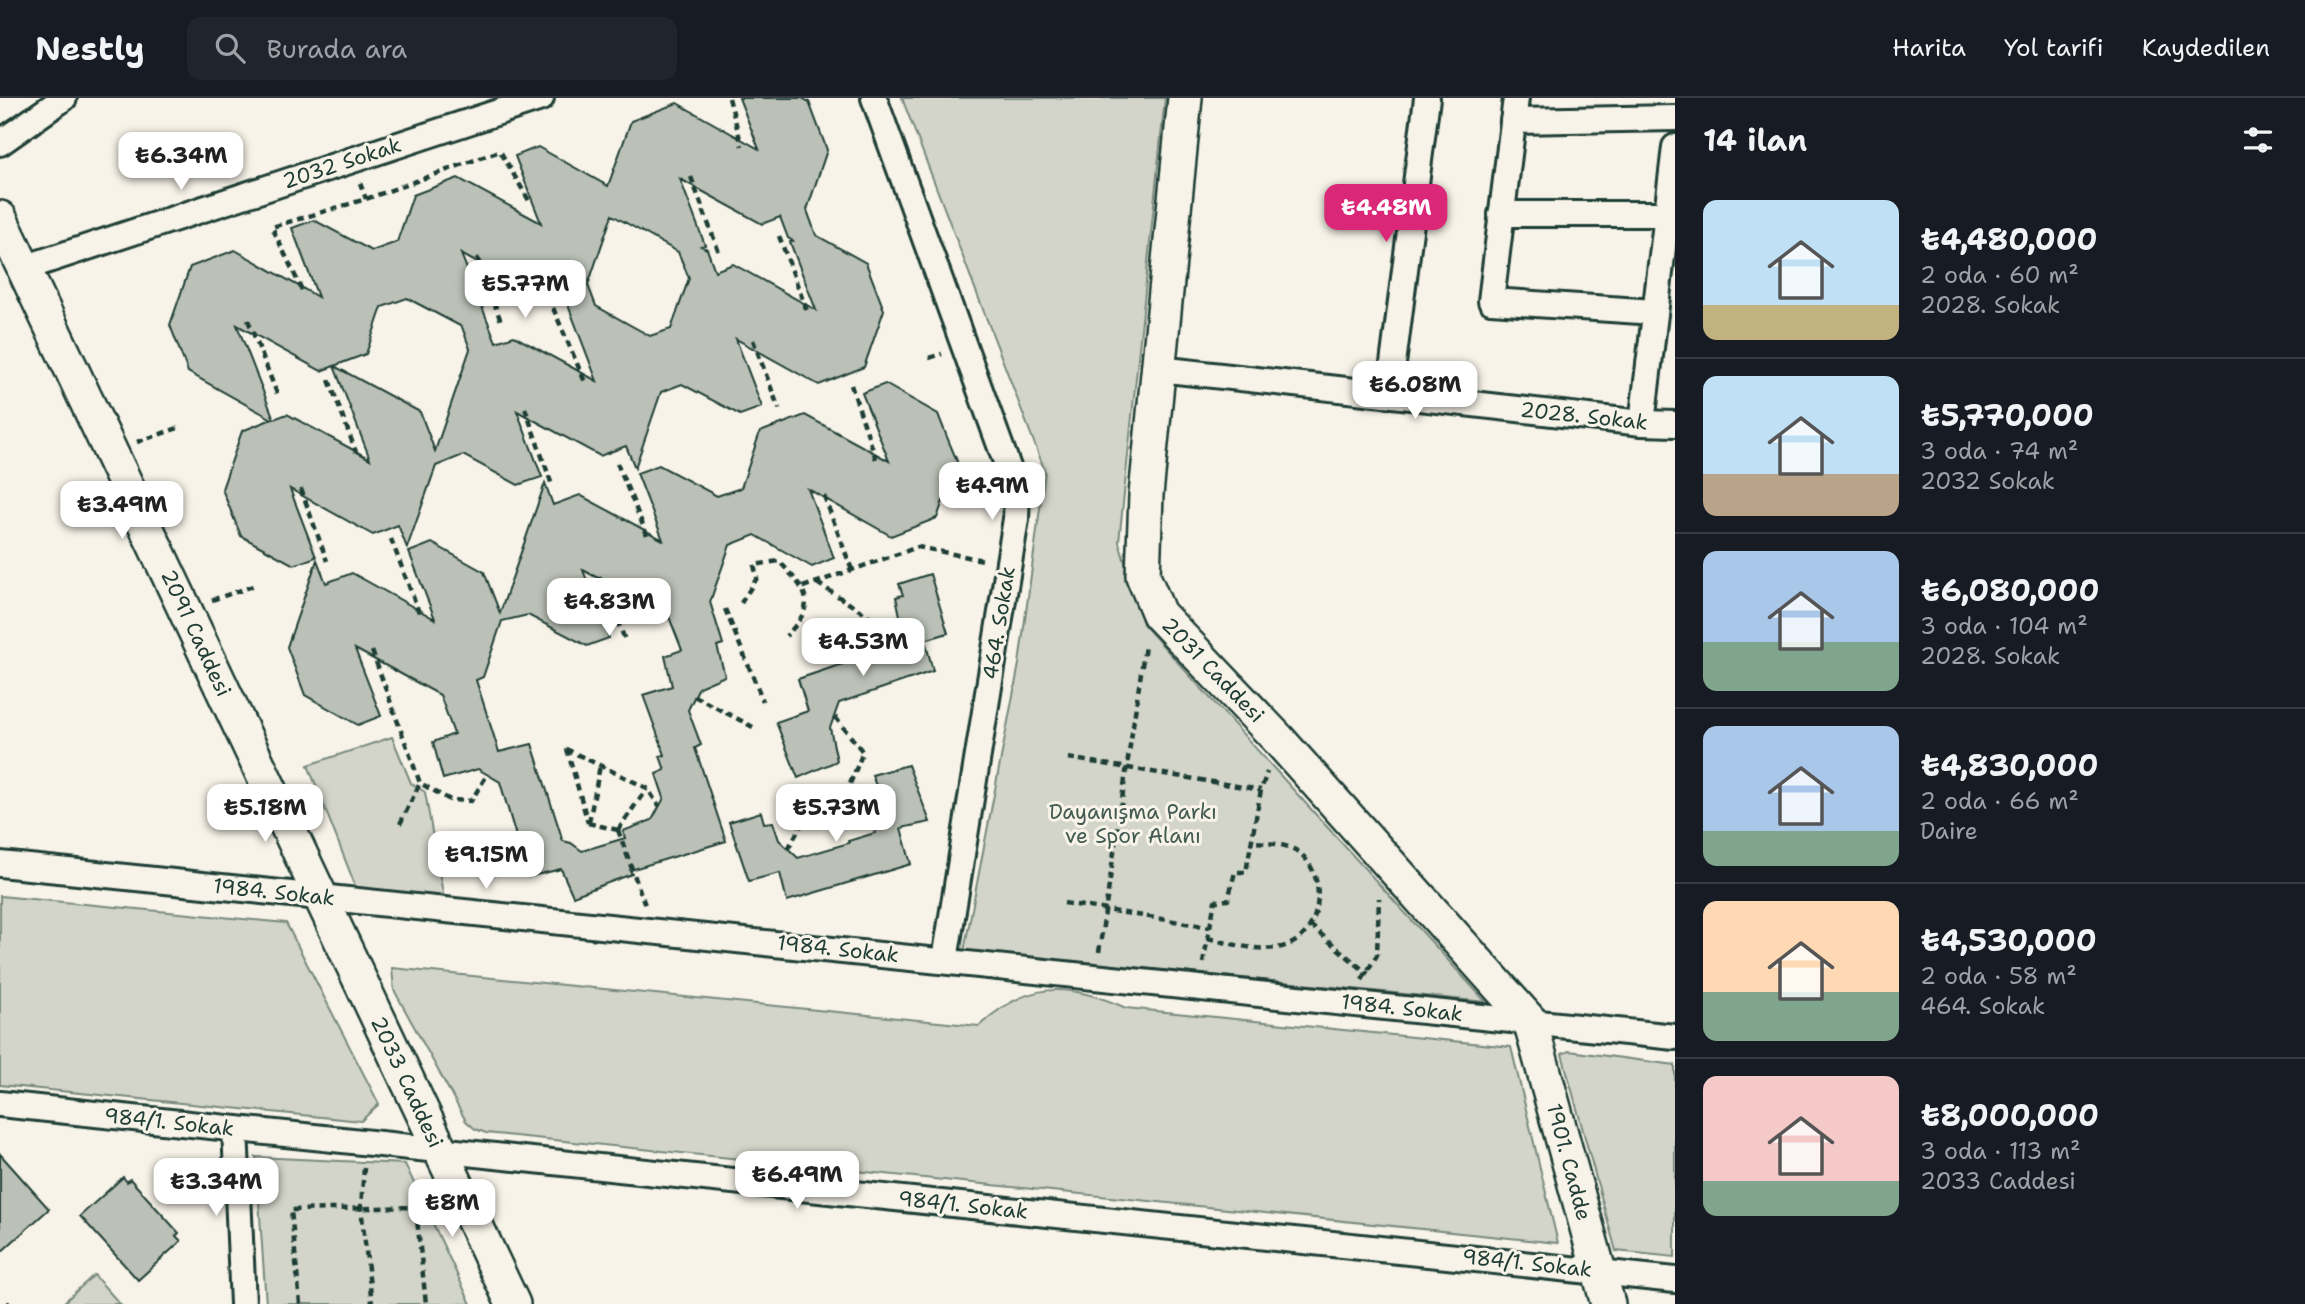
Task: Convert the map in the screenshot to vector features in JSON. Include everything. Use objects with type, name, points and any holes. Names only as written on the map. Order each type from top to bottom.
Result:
[{"type":"street","points":[[2,134],[64,98]]},
{"type":"street","name":"2032 Sokak","points":[[24,268],[541,98]]},
{"type":"street","name":"464. Sokak","points":[[874,98],[1017,492],[1009,565],[945,960]]},
{"type":"street","name":"2031 Caddesi","points":[[1185,98],[1144,523],[1143,576],[1159,614],[1278,739],[1530,1021]]},
{"type":"street","points":[[1389,395],[1427,98]]},
{"type":"street","points":[[1655,312],[1491,301],[1514,109],[1675,118]]},
{"type":"street","points":[[1642,423],[1675,147]]},
{"type":"street","points":[[1502,214],[1667,214]]},
{"type":"street","name":"2091 Caddesi","points":[[3,232],[24,268],[320,897]]},
{"type":"street","name":"2028. Sokak","points":[[1159,369],[1642,423],[1675,424]]},
{"type":"street","name":"1984. Sokak","points":[[0,864],[1675,1037]]},
{"type":"street","name":"2033 Caddesi","points":[[320,897],[513,1304]]},
{"type":"street","name":"1901. Cadde","points":[[1530,1021],[1608,1304]]},
{"type":"street","name":"984/1. Sokak","points":[[0,1104],[366,1143],[446,1163],[1675,1280]]},
{"type":"street","points":[[235,1129],[243,1304]]},
{"type":"path","points":[[729,98],[742,146]]},
{"type":"path","points":[[302,290],[272,227],[366,199],[500,151],[531,204]]},
{"type":"path","points":[[691,177],[719,255]]},
{"type":"path","points":[[779,236],[807,311]]},
{"type":"path","points":[[477,257],[502,324]]},
{"type":"path","points":[[554,308],[584,382]]},
{"type":"path","points":[[248,320],[278,396]]},
{"type":"path","points":[[753,340],[779,409]]},
{"type":"path","points":[[330,380],[356,452]]},
{"type":"path","points":[[851,385],[876,459]]},
{"type":"path","points":[[526,408],[552,485]]},
{"type":"path","points":[[110,451],[181,427]]},
{"type":"path","points":[[617,463],[648,535]]},
{"type":"path","points":[[301,489],[327,561]]},
{"type":"path","points":[[824,496],[852,570]]},
{"type":"path","points":[[391,539],[421,615]]},
{"type":"path","points":[[803,587],[919,547],[1009,565]]},
{"type":"path","points":[[741,603],[757,578],[754,565],[779,561],[803,587],[806,601],[802,620],[786,636]]},
{"type":"path","points":[[599,576],[625,642]]},
{"type":"path","points":[[816,583],[897,634]]},
{"type":"path","points":[[184,609],[256,585]]},
{"type":"path","points":[[1096,976],[1103,909],[1152,597]]},
{"type":"path","points":[[725,609],[763,701]]},
{"type":"path","points":[[372,651],[420,783],[450,800],[471,801],[487,775]]},
{"type":"path","points":[[695,696],[753,727]]},
{"type":"path","points":[[835,717],[863,752],[843,801],[881,821]]},
{"type":"path","points":[[1198,988],[1214,901],[1228,900],[1235,872],[1246,872],[1261,790],[1278,739]]},
{"type":"path","points":[[588,823],[566,749],[647,788],[659,806]]},
{"type":"path","points":[[1068,758],[1261,790]]},
{"type":"path","points":[[588,823],[600,765]]},
{"type":"path","points":[[400,824],[420,783]]},
{"type":"path","points":[[618,830],[647,788]]},
{"type":"path","points":[[789,849],[819,793]]},
{"type":"path","points":[[588,823],[618,830]]},
{"type":"path","points":[[618,830],[649,916]]},
{"type":"path","points":[[1208,938],[1248,948],[1283,947],[1296,941],[1310,925],[1319,894],[1312,867],[1301,853],[1285,846],[1251,842]]},
{"type":"path","points":[[1344,1002],[1367,973],[1377,954],[1378,853]]},
{"type":"path","points":[[1064,903],[1210,928]]},
{"type":"path","points":[[1310,925],[1376,981]]},
{"type":"path","points":[[366,1143],[361,1207],[372,1304]]},
{"type":"path","points":[[426,1304],[415,1200],[446,1163]]},
{"type":"path","points":[[300,1304],[291,1210],[416,1207]]},
{"type":"green space","name":"Dayanışma Parkı ve Spor Alanı","points":[[902,98],[1165,98],[1119,542],[1143,624],[1486,1002],[964,951],[1019,664],[1045,471]]},
{"type":"green space","points":[[392,737],[411,783],[425,792],[444,899],[357,890],[308,765]]},
{"type":"green space","points":[[0,896],[286,923],[379,1104],[361,1121],[0,1085]]},
{"type":"green space","points":[[392,968],[979,1026],[1014,1001],[1048,990],[1066,990],[1105,999],[1126,1008],[1511,1047],[1558,1243],[486,1133],[475,1129],[466,1121],[394,990]]},
{"type":"green space","points":[[1569,1051],[1675,1065],[1675,1257],[1616,1251],[1562,1054]]},
{"type":"green space","points":[[256,1157],[405,1164],[471,1304],[266,1304]]},
{"type":"green space","points":[[94,1275],[120,1304],[62,1304]]},
{"type":"building","points":[[739,98],[802,98],[809,102],[827,150],[807,210],[816,235],[866,263],[884,310],[864,367],[819,385],[736,339],[762,407],[740,415],[682,384],[661,392],[635,468],[626,446],[600,456],[517,411],[542,477],[518,485],[463,455],[436,466],[407,548],[398,525],[373,535],[290,489],[316,557],[294,565],[241,536],[222,489],[242,431],[272,419],[188,372],[170,325],[190,267],[235,250],[318,297],[292,228],[314,220],[372,251],[397,242],[413,195],[458,178],[541,223],[515,156],[538,147],[608,186],[631,121],[677,103],[759,149]],"holes":[[[680,179],[762,224],[780,217],[788,238],[793,241],[790,242],[816,310],[733,264],[715,271],[707,249],[701,246],[705,245]],[[612,215],[678,252],[689,278],[671,329],[650,336],[596,306],[588,285]],[[461,254],[544,299],[563,292],[597,381],[514,336],[496,342]],[[407,298],[462,327],[470,349],[435,451],[420,412],[334,366],[366,354],[382,307]],[[237,325],[321,371],[334,366],[370,459],[287,414],[274,419]]]},
{"type":"building","points":[[885,384],[938,414],[957,461],[937,518],[891,536],[808,489],[834,558],[812,567],[755,535],[730,545],[710,602],[723,644],[717,646],[725,676],[699,687],[688,710],[701,745],[695,748],[726,841],[630,870],[632,874],[573,896],[561,869],[528,877],[500,782],[478,769],[443,779],[433,742],[454,734],[440,695],[355,649],[381,716],[358,725],[305,695],[287,647],[317,560],[326,583],[352,573],[435,619],[409,552],[432,543],[484,572],[500,613],[545,483],[553,505],[580,495],[663,540],[637,473],[659,465],[717,496],[741,488],[760,432],[805,415],[889,461],[862,393]],"holes":[[[583,570],[669,617],[682,650],[665,656],[672,686],[643,695],[665,755],[660,756],[665,770],[656,774],[664,798],[652,820],[623,831],[625,838],[582,851],[563,841],[532,744],[499,752],[476,680],[483,677],[502,621],[528,615],[587,646],[609,638]]]},
{"type":"building","points":[[930,574],[948,633],[925,640],[933,671],[839,703],[830,728],[837,761],[798,778],[776,722],[808,711],[798,679],[890,648],[902,625],[896,597],[903,595],[899,584]]},
{"type":"building","points":[[908,765],[930,822],[901,828],[911,864],[787,901],[780,873],[749,881],[729,822],[761,812],[764,823],[773,822],[779,840],[798,858],[849,843],[848,841],[875,833],[885,811],[872,775]]},
{"type":"building","points":[[0,1154],[49,1209],[0,1253]]},
{"type":"building","points":[[123,1177],[127,1182],[130,1179],[179,1233],[176,1236],[181,1241],[138,1280],[80,1216]]}]
